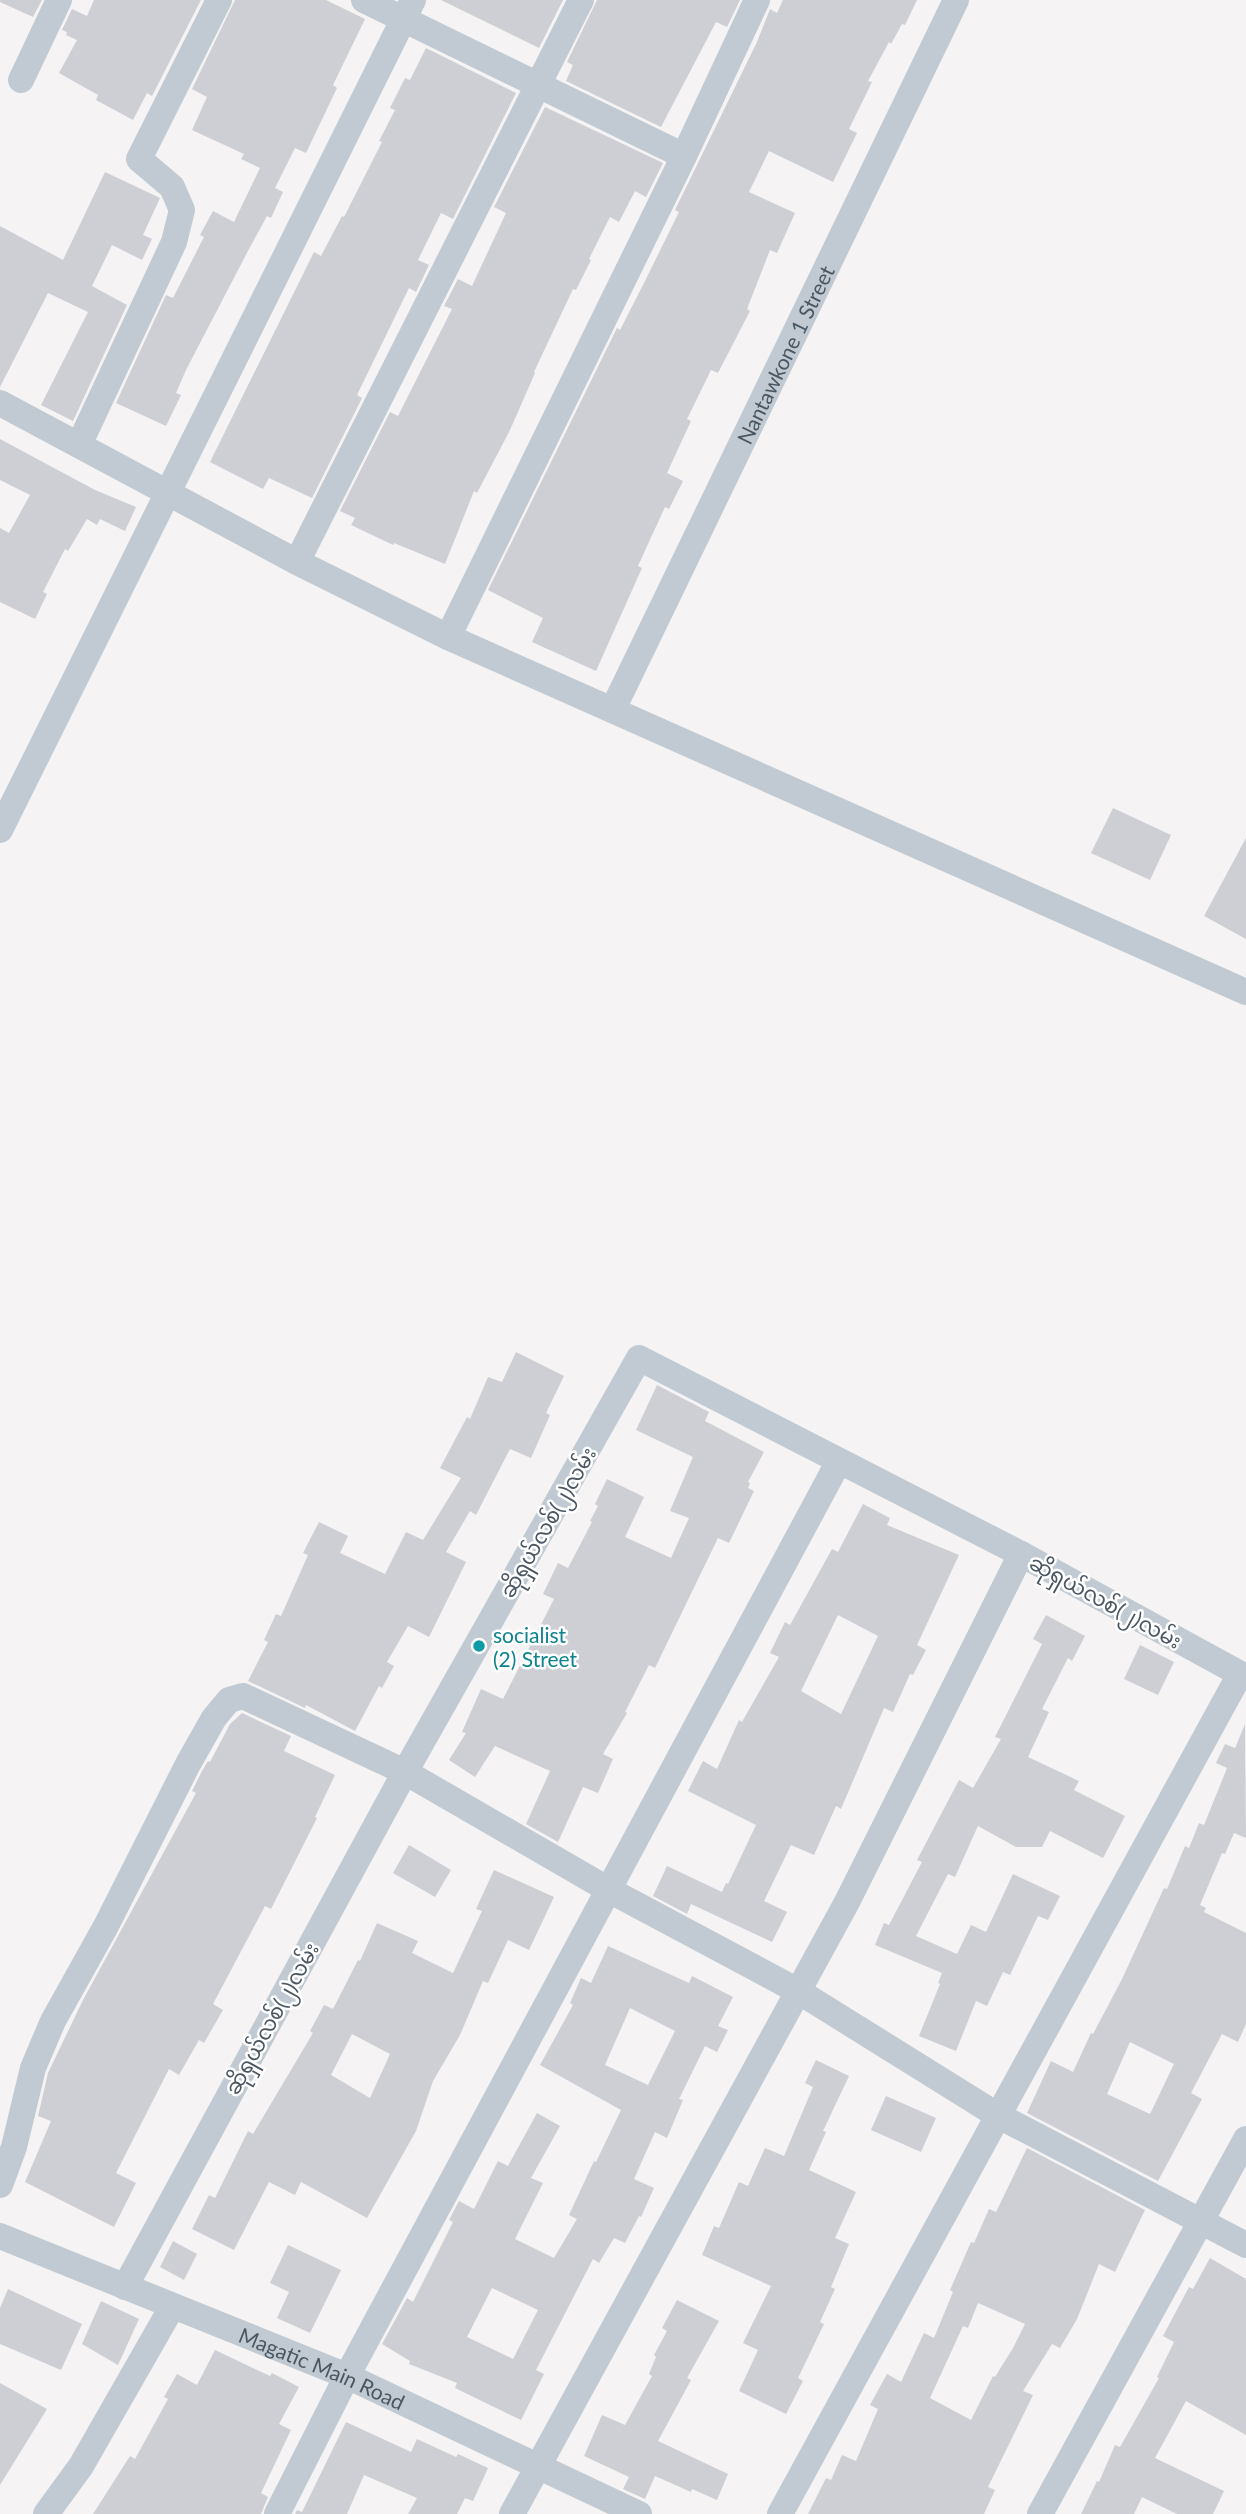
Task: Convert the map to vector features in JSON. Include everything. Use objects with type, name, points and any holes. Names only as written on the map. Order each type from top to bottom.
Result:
[{"type":"street","points":[[21,80],[59,0]]},
{"type":"street","points":[[79,445],[174,242],[182,210],[172,187],[139,159],[219,0]]},
{"type":"street","points":[[363,0],[408,9],[538,86],[684,156]]},
{"type":"street","points":[[297,562],[581,0]]},
{"type":"street","points":[[448,637],[684,156],[757,0]]},
{"type":"street","name":"Nantawkone 1 Street","points":[[613,709],[956,0]]},
{"type":"street","points":[[0,830],[408,9]]},
{"type":"street","points":[[0,403],[297,562],[448,637],[1246,992]]},
{"type":"street","name":"ဆိုရှယ်လစ်(၂)လမ်း","points":[[125,2287],[405,1772],[639,1358],[1021,1554],[1243,1676]]},
{"type":"street","points":[[276,2514],[347,2376],[839,1461]]},
{"type":"street","points":[[512,2514],[848,1902],[1021,1554]]},
{"type":"street","points":[[780,2514],[997,2115],[1243,1676]]},
{"type":"street","points":[[0,2185],[14,2147],[33,2068],[53,2021],[106,1926],[214,1718],[229,1700],[243,1696],[405,1772],[608,1890],[798,1991],[997,2115],[1246,2245]]},
{"type":"street","points":[[1040,2514],[1246,2139]]},
{"type":"street","name":"Magatic Main Road","points":[[0,2236],[347,2376],[639,2514]]},
{"type":"street","points":[[46,2514],[80,2466],[172,2306]]},
{"type":"building","points":[[0,0],[42,0],[33,17]]},
{"type":"building","points":[[94,0],[201,0],[152,96],[147,93],[133,120],[96,100],[98,95],[59,73],[77,40],[62,30],[72,9],[87,16]]},
{"type":"building","points":[[235,0],[326,0],[365,19],[333,85],[337,88],[306,153],[295,148],[275,188],[283,192],[271,218],[267,216],[186,370],[176,393],[181,395],[166,426],[116,403],[166,295],[173,298],[204,237],[200,235],[213,211],[234,222],[260,168],[241,159],[244,154],[192,130],[207,97],[192,89]]},
{"type":"building","points":[[441,0],[563,0],[539,48]]},
{"type":"building","points":[[597,0],[740,0],[727,27],[716,22],[661,127],[566,81],[573,65],[567,62]]},
{"type":"building","points":[[783,0],[917,0],[905,25],[902,24],[891,44],[889,42],[868,81],[872,82],[849,129],[857,133],[833,182],[769,151],[749,192],[795,213],[777,253],[770,250],[747,309],[750,311],[718,373],[711,370],[687,419],[691,421],[667,473],[683,481],[669,509],[665,507],[638,566],[642,568],[596,671],[532,642],[543,618],[488,590],[617,328],[620,330],[679,212],[675,210],[757,42],[770,9],[777,13]]},
{"type":"building","points":[[426,48],[516,93],[453,219],[441,213],[418,260],[429,265],[416,292],[409,288],[357,395],[362,398],[312,498],[269,478],[263,489],[210,462],[314,252],[321,256],[342,216],[344,217],[382,142],[379,141],[395,110],[390,108],[405,78],[410,80]]},
{"type":"building","points":[[545,107],[663,163],[646,197],[635,191],[619,222],[610,217],[534,372],[510,430],[477,493],[474,491],[445,564],[394,543],[393,545],[351,525],[355,518],[340,511],[390,412],[398,416],[452,309],[444,306],[458,279],[472,286],[506,213],[494,207]]},
{"type":"building","points":[[105,172],[160,198],[143,235],[152,239],[142,260],[112,245],[92,286],[127,305],[73,421],[41,405],[88,312],[48,293],[0,387],[0,226],[63,260]]},
{"type":"building","points":[[0,439],[95,490],[136,507],[125,531],[100,519],[97,525],[87,519],[68,551],[65,549],[43,592],[47,594],[35,619],[0,602],[0,528],[9,533],[30,495],[0,480]]},
{"type":"building","points":[[1113,808],[1171,835],[1150,880],[1091,853]]},
{"type":"building","points":[[1246,838],[1246,939],[1204,916]]},
{"type":"building","points":[[516,1352],[564,1376],[546,1413],[550,1415],[531,1458],[510,1449],[476,1515],[470,1511],[446,1552],[466,1562],[429,1637],[408,1626],[387,1662],[394,1666],[382,1688],[379,1686],[355,1731],[306,1705],[305,1708],[248,1681],[268,1642],[264,1640],[276,1614],[281,1616],[308,1555],[303,1553],[319,1522],[348,1536],[340,1553],[385,1574],[406,1532],[423,1540],[461,1478],[440,1468],[467,1417],[470,1419],[488,1377],[502,1382]]},
{"type":"building","points":[[657,1385],[709,1412],[705,1421],[764,1452],[748,1482],[748,1488],[754,1491],[729,1543],[718,1538],[655,1668],[649,1665],[625,1712],[627,1713],[603,1754],[613,1759],[598,1793],[583,1787],[558,1842],[526,1824],[550,1771],[495,1746],[475,1777],[449,1760],[466,1733],[462,1732],[481,1689],[503,1699],[554,1599],[543,1594],[558,1563],[568,1568],[592,1522],[590,1521],[598,1506],[595,1504],[607,1479],[644,1497],[625,1537],[671,1558],[689,1518],[670,1511],[693,1457],[636,1430]]},
{"type":"building","points":[[863,1504],[890,1518],[887,1525],[959,1555],[917,1645],[926,1650],[913,1675],[910,1674],[893,1712],[884,1708],[841,1809],[836,1806],[814,1855],[791,1845],[764,1901],[787,1912],[772,1942],[691,1904],[687,1914],[653,1896],[667,1866],[722,1892],[726,1883],[728,1884],[756,1825],[688,1791],[703,1761],[717,1769],[739,1720],[742,1722],[779,1657],[770,1653],[785,1622],[790,1625],[832,1549],[838,1552]],"holes":[[[838,1615],[878,1636],[841,1714],[801,1691]]]},
{"type":"building","points":[[1046,1615],[1085,1636],[1072,1661],[1068,1658],[1042,1709],[1049,1712],[1028,1757],[1079,1781],[1074,1790],[1125,1816],[1103,1858],[1050,1831],[1042,1847],[1016,1847],[978,1826],[955,1877],[948,1874],[916,1936],[957,1954],[971,1925],[986,1932],[1013,1874],[1060,1896],[1048,1920],[1038,1916],[1010,1975],[1003,1972],[987,2006],[976,2001],[956,2051],[919,2036],[942,1973],[875,1945],[884,1923],[889,1925],[922,1862],[917,1860],[959,1780],[973,1788],[1001,1739],[995,1737],[1042,1644],[1033,1639]]},
{"type":"building","points":[[1140,1645],[1174,1662],[1158,1695],[1124,1679]]},
{"type":"building","points":[[242,1713],[291,1736],[284,1751],[335,1775],[315,1817],[317,1818],[271,1909],[265,1906],[213,2004],[223,2010],[204,2043],[199,2040],[179,2075],[169,2069],[116,2173],[136,2183],[114,2227],[25,2182],[51,2121],[38,2116],[48,2073],[83,2000],[196,1793],[192,1791],[202,1771],[208,1761],[210,1762],[230,1724]]},
{"type":"building","points":[[1245,1724],[1246,1838],[1234,1833],[1225,1854],[1222,1853],[1200,1905],[1206,1908],[1204,1912],[1246,1933],[1246,2024],[1238,2042],[1222,2034],[1191,2093],[1202,2099],[1158,2181],[1027,2113],[1051,2061],[1073,2072],[1091,2033],[1093,2034],[1122,1979],[1164,1888],[1167,1889],[1185,1846],[1189,1848],[1199,1823],[1204,1825],[1227,1768],[1216,1763],[1225,1744],[1235,1748]],"holes":[[[1130,2042],[1174,2064],[1150,2114],[1107,2094]]]},
{"type":"building","points":[[409,1845],[451,1870],[435,1897],[393,1873]]},
{"type":"building","points":[[494,1870],[554,1897],[529,1950],[508,1940],[488,1983],[483,1981],[460,2035],[433,2081],[416,2131],[367,2218],[301,2182],[295,2195],[269,2182],[234,2250],[192,2229],[209,2195],[215,2198],[248,2131],[253,2134],[313,2033],[310,2031],[324,2005],[333,2009],[358,1960],[360,1961],[377,1923],[418,1941],[412,1953],[453,1973],[482,1911],[476,1909]],"holes":[[[352,2034],[390,2054],[370,2098],[331,2075]]]},
{"type":"building","points":[[608,1946],[689,1983],[692,1976],[733,1997],[718,2026],[728,2030],[717,2052],[705,2046],[679,2099],[683,2100],[667,2138],[655,2132],[634,2179],[654,2188],[641,2217],[639,2216],[625,2243],[614,2238],[599,2263],[593,2259],[536,2370],[544,2374],[521,2420],[455,2388],[457,2383],[409,2364],[410,2361],[382,2344],[407,2298],[413,2302],[453,2222],[449,2220],[459,2201],[474,2209],[498,2161],[508,2166],[537,2113],[560,2126],[531,2178],[543,2183],[515,2239],[554,2258],[577,2219],[569,2215],[621,2110],[540,2065],[573,2005],[570,2003],[581,1978],[591,1983]],"holes":[[[630,2008],[675,2031],[648,2085],[605,2065]],[[492,2288],[538,2310],[513,2359],[467,2337]]]},
{"type":"building","points":[[816,2060],[849,2076],[823,2131],[826,2132],[809,2170],[856,2192],[835,2238],[849,2244],[831,2287],[835,2289],[820,2322],[824,2324],[798,2378],[803,2381],[786,2414],[739,2391],[758,2350],[743,2343],[771,2286],[702,2255],[714,2226],[719,2228],[739,2182],[748,2186],[765,2148],[784,2156],[813,2087],[805,2083]]},
{"type":"building","points":[[886,2096],[936,2118],[921,2152],[871,2130]]},
{"type":"building","points":[[1027,2148],[1145,2210],[1115,2272],[1099,2264],[1077,2319],[1060,2348],[1052,2344],[1023,2391],[1033,2395],[988,2487],[995,2490],[984,2514],[808,2514],[826,2478],[831,2480],[842,2455],[856,2461],[878,2409],[870,2405],[887,2374],[901,2382],[924,2333],[934,2338],[953,2292],[950,2290],[971,2242],[974,2243],[989,2209],[996,2212]],"holes":[[[978,2303],[1025,2324],[1013,2348],[995,2377],[993,2376],[971,2420],[930,2398],[963,2326],[968,2328]]]},
{"type":"building","points":[[173,2241],[197,2254],[184,2280],[160,2267]]},
{"type":"building","points":[[288,2245],[341,2270],[310,2333],[277,2318],[289,2292],[270,2283]]},
{"type":"building","points":[[1210,2258],[1246,2279],[1246,2435],[1186,2401],[1155,2458],[1224,2491],[1213,2514],[1177,2514],[1142,2497],[1134,2514],[1081,2514],[1115,2445],[1120,2447],[1159,2378],[1157,2377],[1174,2342],[1163,2336],[1189,2287],[1193,2289]]},
{"type":"building","points":[[8,2289],[82,2324],[61,2370],[0,2344],[0,2308]]},
{"type":"building","points":[[677,2300],[719,2321],[687,2378],[691,2380],[658,2441],[728,2474],[717,2500],[655,2476],[645,2499],[623,2489],[629,2477],[584,2456],[602,2415],[625,2425],[652,2376],[649,2374],[656,2357],[654,2355],[667,2331],[662,2328]]},
{"type":"building","points":[[101,2301],[139,2319],[118,2365],[82,2344]]},
{"type":"building","points":[[215,2350],[299,2387],[279,2424],[291,2430],[261,2493],[268,2497],[261,2514],[93,2514],[130,2456],[135,2459],[168,2399],[164,2397],[177,2374],[197,2385]]},
{"type":"building","points":[[0,2383],[47,2409],[0,2485]]},
{"type":"building","points":[[346,2422],[411,2452],[417,2439],[488,2468],[473,2501],[465,2498],[457,2514],[408,2514],[417,2498],[364,2475],[347,2514],[295,2514],[297,2510],[302,2512]]},
{"type":"place","name":"socialist (2) Street","points":[[479,1646]]}]
